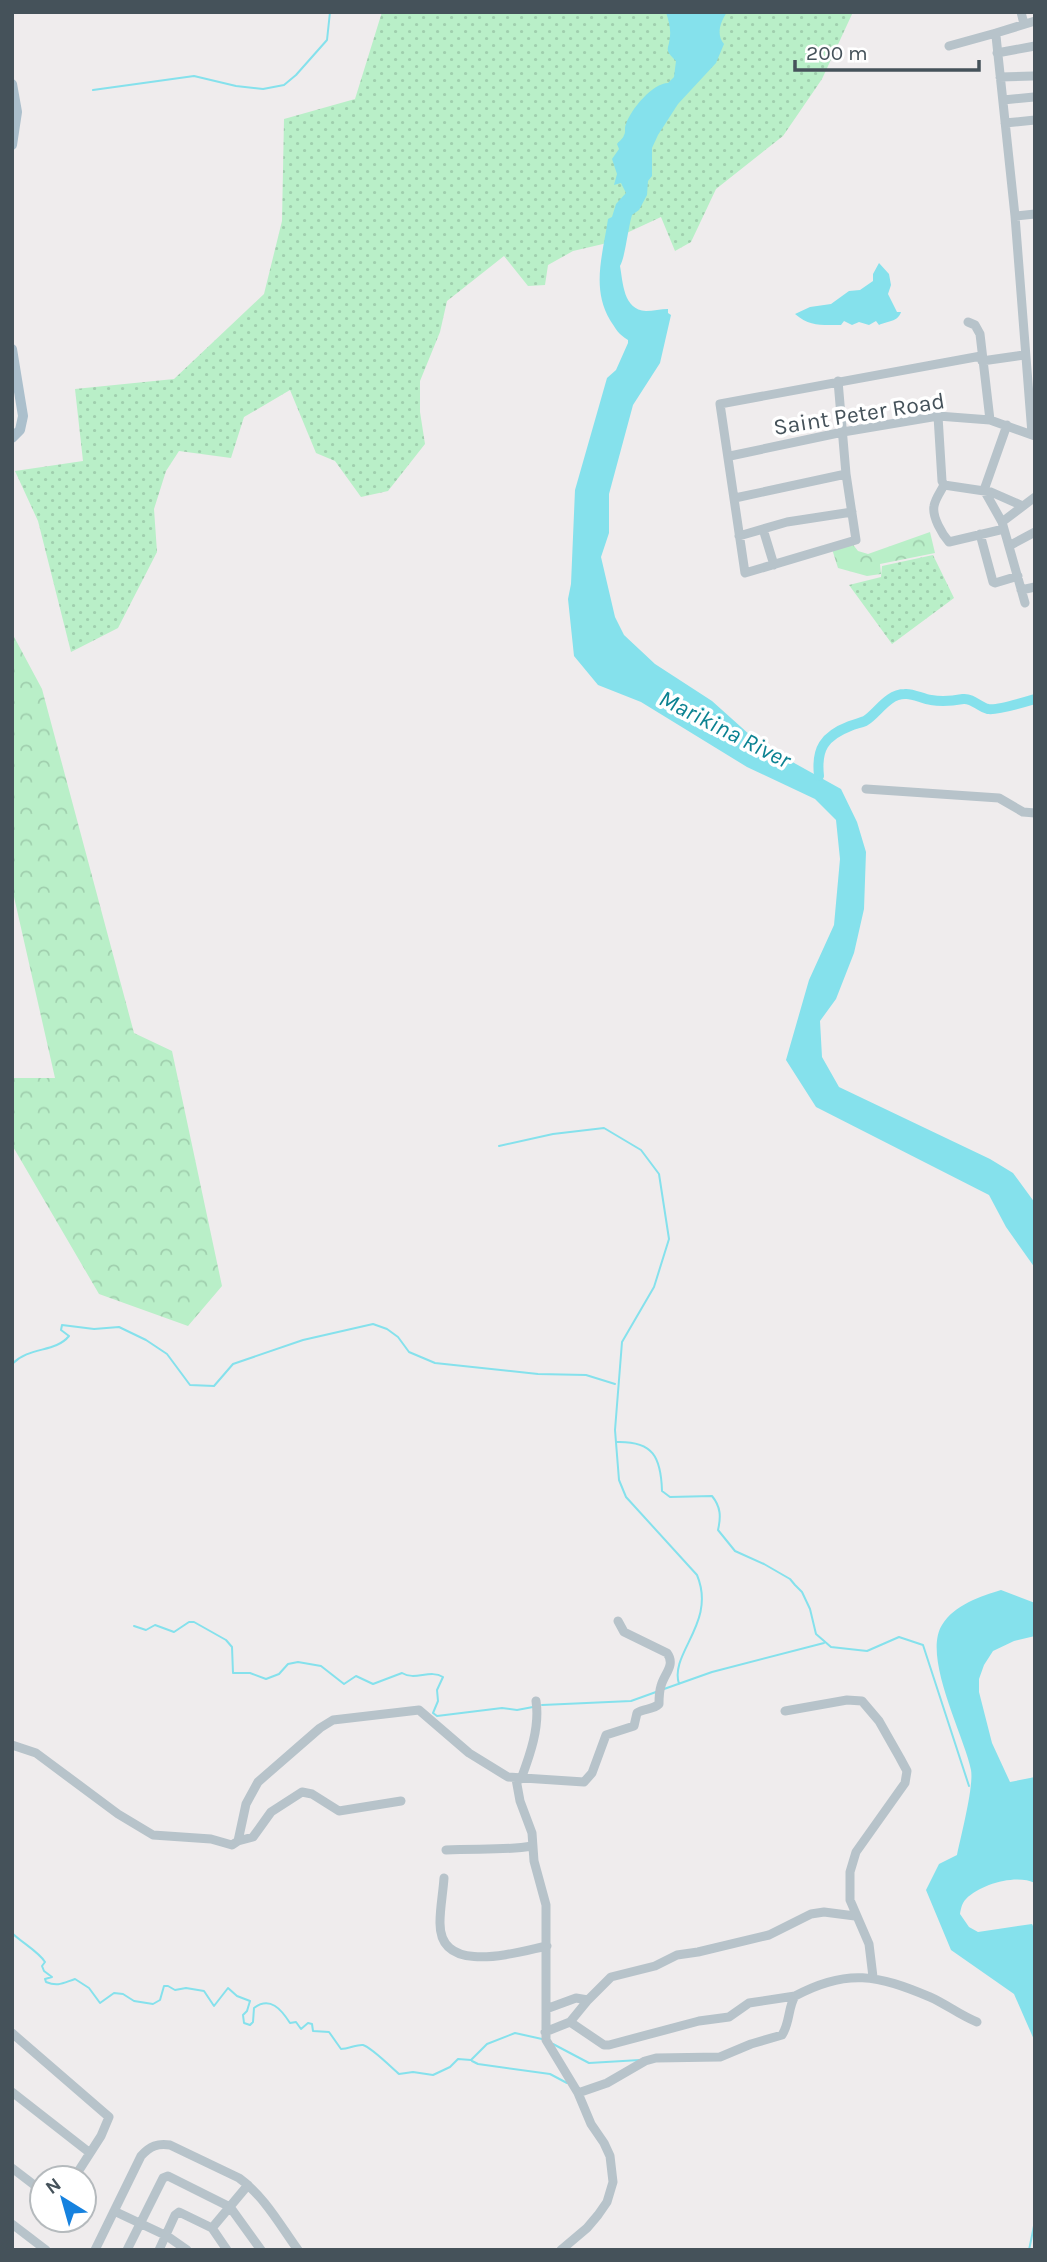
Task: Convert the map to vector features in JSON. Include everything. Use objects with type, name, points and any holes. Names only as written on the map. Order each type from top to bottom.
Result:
[{"type":"main road","points":[[12,84],[17,112],[12,145]]},
{"type":"main road","points":[[12,349],[23,416],[20,430],[12,438]]},
{"type":"street","points":[[1021,12],[1024,24]]},
{"type":"street","points":[[948,46],[1035,21]]},
{"type":"street","points":[[996,33],[1015,216],[1024,355],[1032,396],[1033,435]]},
{"type":"street","points":[[997,53],[1035,46]]},
{"type":"street","points":[[1000,77],[1033,76]]},
{"type":"street","points":[[1003,100],[1034,97]]},
{"type":"street","points":[[1005,123],[1035,120]]},
{"type":"street","points":[[1015,216],[1035,214]]},
{"type":"street","points":[[968,322],[979,329],[990,420]]},
{"type":"street","points":[[1023,334],[1035,332]]},
{"type":"street","points":[[838,381],[846,474],[856,540],[745,573],[730,456],[720,404],[838,381],[982,358],[1024,355]]},
{"type":"street","points":[[938,416],[944,485],[933,507],[949,542],[1003,525],[1035,497]]},
{"type":"street","name":"Saint Peter Road","points":[[730,456],[843,432],[938,416],[990,420],[1033,435]]},
{"type":"street","points":[[1007,425],[984,491],[1003,525],[1026,603]]},
{"type":"street","points":[[735,498],[846,474]]},
{"type":"street","points":[[944,485],[984,491],[1023,506]]},
{"type":"street","points":[[739,536],[787,522],[852,512]]},
{"type":"street","points":[[763,529],[774,565]]},
{"type":"street","points":[[1009,546],[1035,532]]},
{"type":"street","points":[[981,534],[993,582],[1018,576]]},
{"type":"street","points":[[1021,590],[1035,587]]},
{"type":"street","points":[[866,789],[999,798],[1023,812],[1035,813]]},
{"type":"street","points":[[238,1840],[246,1804],[258,1782],[332,1720],[419,1710],[469,1753],[508,1777],[586,1782],[606,1735],[634,1726],[639,1711],[654,1708],[659,1704],[660,1690],[671,1664],[670,1658],[654,1646],[624,1632],[618,1621]]},
{"type":"street","points":[[785,1711],[847,1700],[862,1701],[879,1721],[907,1771],[905,1783],[855,1855],[849,1888],[855,1916],[869,1944],[873,1977]]},
{"type":"street","points":[[536,1701],[537,1714],[531,1755],[519,1779],[520,1801],[532,1833],[534,1861],[546,1905],[545,2032],[549,2047],[578,2093],[591,2124],[610,2156],[613,2182],[607,2202],[598,2215],[561,2250]]},
{"type":"street","points":[[12,1745],[36,1754],[118,1814],[153,1835],[211,1839],[232,1845],[238,1840],[253,1837],[271,1812],[302,1792],[312,1794],[339,1811],[401,1801]]},
{"type":"street","points":[[446,1850],[513,1850],[532,1846]]},
{"type":"street","points":[[444,1878],[440,1929],[444,1940],[456,1952],[468,1957],[491,1956],[547,1946]]},
{"type":"street","points":[[545,2032],[570,2022],[611,1977],[655,1966],[677,1955],[763,1937],[811,1914],[855,1916]]},
{"type":"street","points":[[570,2022],[604,2045],[609,2045],[675,2027],[729,2017],[749,2003],[795,1996],[835,1980],[873,1977],[932,1998],[977,2022]]},
{"type":"street","points":[[578,2093],[607,2084],[645,2061],[656,2058],[720,2057],[782,2035],[790,2018],[795,1996]]},
{"type":"street","points":[[545,2009],[576,1998],[588,2000]]},
{"type":"street","points":[[12,2033],[109,2117],[105,2129],[83,2164]]},
{"type":"street","points":[[12,2092],[90,2153]]},
{"type":"street","points":[[96,2250],[141,2155],[155,2145],[170,2145],[239,2178],[248,2185],[257,2193],[298,2250]]},
{"type":"street","points":[[12,2168],[28,2180]]},
{"type":"street","points":[[127,2250],[163,2178],[168,2176],[230,2207],[261,2250]]},
{"type":"street","points":[[212,2228],[248,2185]]},
{"type":"street","points":[[114,2211],[167,2235],[187,2250]]},
{"type":"street","points":[[159,2250],[175,2215],[179,2212],[212,2228],[227,2250]]},
{"type":"street","points":[[13,2228],[46,2250]]},
{"type":"green space","points":[[382,12],[853,12],[822,79],[783,136],[716,189],[691,242],[675,251],[661,217],[603,244],[573,251],[548,265],[545,285],[528,286],[504,256],[447,301],[440,332],[420,381],[420,412],[425,444],[388,491],[361,497],[335,461],[316,453],[290,390],[244,417],[231,458],[179,451],[166,471],[154,509],[157,552],[118,628],[71,652],[38,521],[15,471],[83,461],[75,389],[174,379],[264,294],[282,221],[284,119],[355,99]]},
{"type":"green space","points":[[930,532],[935,553],[880,564],[881,574],[867,576],[838,568],[832,549],[851,542],[858,551],[868,554]]},
{"type":"green space","points":[[933,555],[954,598],[892,644],[849,585],[881,577],[882,566]]},
{"type":"green space","points":[[12,633],[42,689],[134,1033],[172,1051],[222,1286],[188,1326],[99,1294],[12,1145],[12,1078],[55,1078],[12,888]]},
{"type":"water","name":"Marikina River","points":[[666,12],[727,12],[720,28],[724,44],[716,63],[678,104],[652,148],[652,176],[648,181],[647,195],[639,210],[632,215],[620,266],[623,287],[633,306],[646,311],[668,309],[671,315],[660,363],[633,405],[609,494],[609,533],[601,557],[615,617],[624,635],[655,664],[712,701],[760,744],[841,789],[857,822],[866,852],[864,909],[854,953],[836,999],[820,1021],[822,1057],[839,1087],[990,1159],[1013,1173],[1035,1203],[1035,1268],[1006,1227],[989,1195],[816,1107],[786,1060],[809,980],[834,925],[840,859],[836,820],[815,799],[747,767],[641,702],[598,685],[574,656],[568,599],[575,490],[607,378],[616,370],[628,343],[610,320],[601,296],[601,258],[608,219],[612,217],[616,204],[626,193],[621,183],[614,185],[617,174],[612,159],[619,149],[617,144],[625,133],[625,125],[638,104],[649,92],[674,77],[676,61],[668,51],[670,30]]},
{"type":"water","points":[[879,263],[889,274],[891,285],[888,294],[897,312],[901,312],[895,319],[879,325],[876,321],[869,325],[859,322],[852,325],[844,321],[841,325],[822,325],[806,321],[795,314],[810,307],[831,304],[849,291],[860,290],[873,281],[873,274]]},
{"type":"water","points":[[1001,1590],[1035,1603],[1035,1636],[1014,1641],[993,1651],[979,1679],[979,1692],[992,1743],[1010,1782],[1035,1777],[1035,1883],[1009,1880],[989,1885],[966,1899],[960,1914],[969,1927],[978,1932],[1032,1924],[1035,1930],[1035,2042],[1014,1994],[951,1950],[926,1890],[939,1864],[957,1855],[971,1777],[967,1755],[941,1676],[937,1639],[942,1625],[953,1612],[977,1598]]},
{"type":"waterway","points":[[93,90],[194,76],[263,89],[284,85],[327,40],[330,12]]},
{"type":"waterway","points":[[819,776],[819,758],[828,739],[841,730],[870,718],[893,697],[911,694],[940,701],[967,699],[992,709],[1035,699]]},
{"type":"waterway","points":[[499,1146],[553,1134],[604,1128],[641,1150],[659,1174],[669,1239],[654,1287],[622,1342],[615,1430],[619,1480],[626,1497],[697,1575],[702,1592],[697,1622],[680,1661],[679,1684]]},
{"type":"waterway","points":[[12,1364],[27,1354],[50,1348],[63,1341],[69,1336],[61,1330],[62,1325],[94,1329],[119,1327],[167,1354],[190,1385],[214,1386],[233,1364],[303,1340],[373,1324],[398,1337],[409,1352],[435,1363],[538,1374],[586,1375],[615,1384]]},
{"type":"waterway","points":[[617,1442],[639,1444],[653,1453],[660,1469],[662,1491],[670,1497],[712,1496],[720,1512],[718,1530],[735,1551],[790,1579],[802,1592],[810,1609],[816,1634],[831,1647],[867,1651],[899,1637],[923,1645],[969,1786]]},
{"type":"waterway","points":[[134,1626],[146,1630],[155,1625],[174,1632],[189,1622],[194,1622],[226,1640],[232,1647],[233,1673],[250,1673],[266,1679],[279,1674],[288,1664],[298,1662],[321,1666],[344,1684],[356,1676],[373,1684],[402,1673],[412,1676],[438,1675],[443,1677],[437,1690],[438,1701],[433,1713],[437,1716],[533,1707]]},
{"type":"waterway","points":[[664,1689],[712,1672],[824,1643]]},
{"type":"waterway","points":[[542,1705],[631,1701],[656,1692]]},
{"type":"waterway","points":[[12,1933],[45,1962],[42,1966],[44,1971],[52,1977],[45,1979],[46,1982],[57,1984],[75,1979],[89,1988],[100,2003],[114,1993],[123,1994],[134,2001],[153,2004],[160,2000],[164,1986],[168,1986],[175,1990],[186,1988],[204,1991],[214,2006],[228,1988],[237,1996],[250,2001],[243,2015],[244,2023],[250,2025],[253,2022],[254,2008],[265,2003],[270,2004],[279,2009],[290,2023],[296,2022],[301,2029],[308,2023],[312,2024],[313,2031],[329,2032],[341,2049],[361,2045],[367,2047],[399,2074],[413,2072],[433,2075],[450,2067],[458,2059],[471,2060],[487,2044],[515,2033],[542,2039]]},
{"type":"waterway","points":[[553,2044],[589,2063],[640,2060]]},
{"type":"waterway","points":[[472,2061],[550,2074],[567,2083]]},
{"type":"waterway","points":[[1029,2250],[1035,2221]]}]
